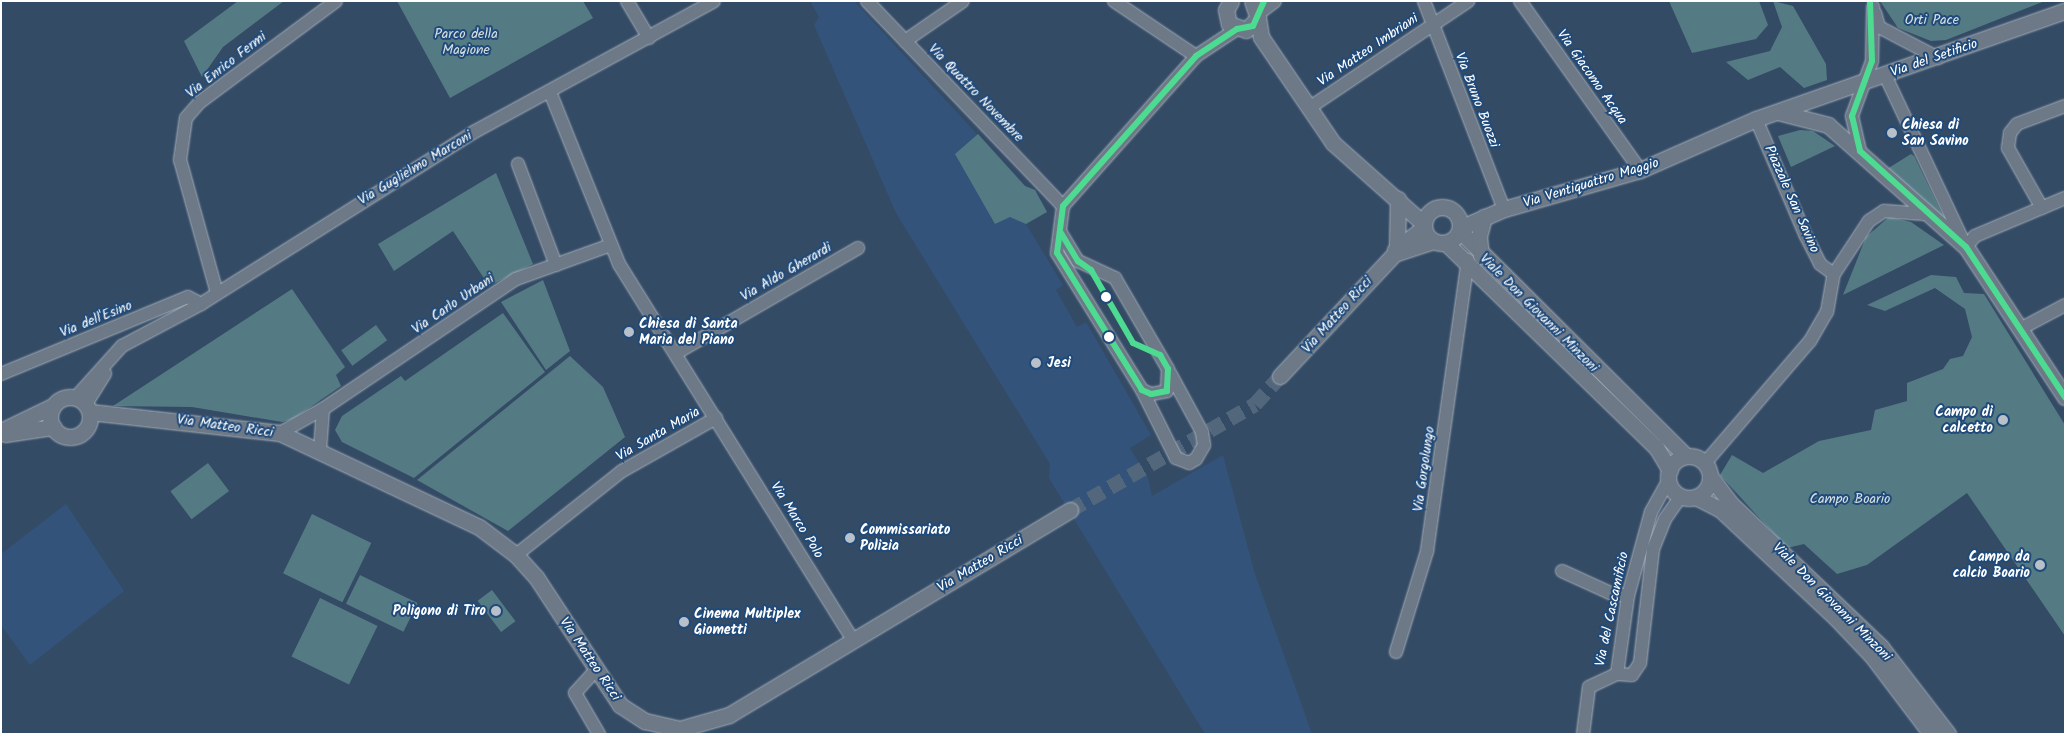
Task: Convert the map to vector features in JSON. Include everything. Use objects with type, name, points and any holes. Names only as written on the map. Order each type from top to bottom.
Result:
[{"type":"main road","points":[[1228,6],[1241,30],[1258,9]]},
{"type":"main road","name":"Via Ventiquattro Maggio","points":[[1258,9],[1261,38],[1333,143],[1393,194],[1440,242],[1460,229],[1492,214],[1640,170],[1756,118],[1774,112]]},
{"type":"main road","name":"Via del Setificio","points":[[1774,112],[1938,58],[2065,12]]},
{"type":"main road","name":"Via Ventiquattro Maggio","points":[[1241,30],[1261,38]]},
{"type":"main road","points":[[1774,112],[1818,120],[1860,151],[1926,214],[1966,247],[2022,328],[2065,397]]},
{"type":"main road","points":[[1393,194],[1395,250]]},
{"type":"main road","name":"Via Ventiquattro Maggio","points":[[1393,194],[1433,210],[1447,208],[1456,213],[1492,214]]},
{"type":"main road","points":[[1424,225],[1433,210]]},
{"type":"main road","points":[[1456,213],[1460,229]]},
{"type":"main road","points":[[1476,262],[1479,236],[1492,214]]},
{"type":"main road","name":"Via Matteo Ricci","points":[[1280,376],[1395,250],[1424,225]]},
{"type":"main road","name":"Viale Don Giovanni Minzoni","points":[[1460,229],[1476,262],[1656,447],[1669,474],[1689,496],[1721,510],[1836,618],[1872,656],[1931,734]]},
{"type":"main road","name":"Via Matteo Ricci","points":[[1395,250],[1440,242]]},
{"type":"main road","name":"Viale Don Giovanni Minzoni","points":[[1440,242],[1476,262],[1686,456],[1708,469],[1730,503],[1881,647],[1948,734]]},
{"type":"main road","points":[[1,431],[53,406],[63,398],[84,404]]},
{"type":"main road","name":"Via Matteo Ricci","points":[[84,404],[136,418],[280,433],[320,450],[478,527],[516,554],[536,577],[594,672],[631,715],[680,729],[729,715],[852,638],[1070,510]]},
{"type":"main road","name":"Via Guglielmo Marconi","points":[[84,404],[87,428]]},
{"type":"main road","points":[[53,406],[53,427]]},
{"type":"main road","name":"Via Matteo Ricci","points":[[87,428],[136,418]]},
{"type":"main road","points":[[1,435],[53,427],[70,437],[87,428]]},
{"type":"main road","points":[[1669,474],[1686,456]]},
{"type":"main road","points":[[1689,496],[1707,489],[1708,469]]},
{"type":"street","name":"Via Enrico Fermi","points":[[217,294],[180,160],[186,118],[200,102],[336,1]]},
{"type":"street","points":[[627,1],[648,38]]},
{"type":"street","name":"Via Guglielmo Marconi","points":[[84,404],[122,346],[201,304],[401,175],[714,1]]},
{"type":"street","name":"Via Quattro Novembre","points":[[867,1],[1063,206]]},
{"type":"street","points":[[905,41],[964,1]]},
{"type":"street","points":[[1114,1],[1196,56]]},
{"type":"street","points":[[1258,9],[1275,1]]},
{"type":"street","name":"Via Bruno Buozzi","points":[[1424,1],[1492,214]]},
{"type":"street","name":"Via Matteo Imbriani","points":[[1309,108],[1468,1]]},
{"type":"street","name":"Via Giacomo Acqua","points":[[1520,1],[1640,170]]},
{"type":"street","points":[[1872,4],[1879,27],[1938,58]]},
{"type":"street","points":[[1860,151],[1852,116],[1867,81],[1872,4]]},
{"type":"street","points":[[1214,44],[1228,6]]},
{"type":"street","points":[[1061,232],[1078,261],[1115,278],[1202,432],[1204,445],[1196,459],[1188,463],[1176,458],[1142,390],[1057,253],[1063,206],[1196,56],[1241,30]]},
{"type":"street","points":[[1885,75],[1966,247],[1975,236],[2065,198]]},
{"type":"street","name":"Via Santa Maria","points":[[516,554],[622,471],[716,418],[678,352],[611,244],[550,92]]},
{"type":"street","points":[[2042,208],[2008,148],[2010,133],[2017,124],[2065,106]]},
{"type":"street","name":"Piazzale San Savino","points":[[1756,118],[1813,250],[1820,264],[1834,274]]},
{"type":"street","points":[[518,164],[556,264]]},
{"type":"street","points":[[1708,469],[1782,375],[1827,312],[1834,274],[1869,220],[1884,211],[1926,214]]},
{"type":"street","name":"Via Carlo Urbani","points":[[280,433],[323,410],[516,279],[611,244]]},
{"type":"street","name":"Via Aldo Gherardi","points":[[678,352],[858,248]]},
{"type":"street","name":"Via Gorgolungo","points":[[1396,652],[1428,551],[1464,287],[1476,262]]},
{"type":"street","name":"Via dell'Esino","points":[[1,374],[188,297],[201,304]]},
{"type":"street","points":[[2022,328],[2065,305]]},
{"type":"street","points":[[1142,390],[1151,394],[1167,391],[1168,369]]},
{"type":"street","points":[[320,450],[323,410]]},
{"type":"street","name":"Via Marco Polo","points":[[716,418],[852,638]]},
{"type":"street","name":"Via del Cascamificio","points":[[1583,734],[1589,687],[1617,674],[1628,596],[1650,512],[1669,474]]},
{"type":"street","points":[[1617,674],[1632,675],[1640,663],[1652,549],[1665,519],[1689,496]]},
{"type":"street","points":[[1562,570],[1610,593],[1628,596]]},
{"type":"street","points":[[594,672],[575,693],[599,734]]},
{"type":"shaded area","points":[[810,1],[854,1],[1025,186],[1035,190],[1047,212],[1026,224],[1063,285],[1056,290],[1077,327],[1086,322],[1151,435],[1130,448],[1148,478],[1152,496],[1223,455],[1255,574],[1312,734],[1205,734],[1049,478],[1050,464],[896,213],[814,25],[819,17]]},
{"type":"shaded area","points":[[66,504],[124,591],[30,665],[1,625],[1,554]]},
{"type":"green space","points":[[238,1],[284,1],[223,47],[202,77],[184,41]]},
{"type":"green space","name":"Parco della Magione","points":[[397,1],[583,1],[593,18],[450,98]]},
{"type":"green space","points":[[1669,1],[1759,1],[1768,25],[1756,39],[1692,53]]},
{"type":"green space","points":[[1773,1],[1793,6],[1826,64],[1827,80],[1804,88],[1780,67],[1748,80],[1726,62],[1770,51],[1782,27]]},
{"type":"green space","name":"Orti Pace","points":[[1880,1],[2045,1],[1946,40],[1931,41],[1898,28]]},
{"type":"green space","points":[[1800,130],[1813,131],[1835,146],[1791,167],[1778,136]]},
{"type":"green space","points":[[978,134],[1025,186],[1035,190],[1047,212],[1026,224],[1010,217],[995,224],[955,154]]},
{"type":"green space","points":[[1911,154],[1914,156],[1945,220],[1887,169]]},
{"type":"green space","points":[[496,173],[533,264],[489,286],[453,231],[394,271],[378,244]]},
{"type":"green space","points":[[1889,217],[1911,222],[1944,245],[1843,295],[1866,237]]},
{"type":"green space","name":"Campo Boario","points":[[1931,275],[1956,277],[1964,293],[1984,294],[2065,425],[2065,636],[1967,493],[1867,565],[1837,574],[1804,544],[1787,548],[1720,475],[1732,455],[1763,473],[1819,441],[1871,430],[1875,410],[1907,401],[1907,383],[1943,369],[1950,359],[1963,356],[1972,337],[1965,309],[1935,288],[1885,311],[1867,305]]},
{"type":"green space","points":[[543,280],[570,351],[546,370],[501,302]]},
{"type":"green space","points":[[292,289],[345,367],[336,375],[341,386],[293,419],[282,422],[192,407],[113,406]]},
{"type":"green space","points":[[503,313],[545,372],[414,478],[342,442],[335,430],[342,416],[401,376],[405,381]]},
{"type":"green space","points":[[376,325],[387,340],[352,366],[341,350]]},
{"type":"green space","points":[[570,356],[603,387],[625,437],[508,531],[417,480]]},
{"type":"green space","points":[[208,463],[229,491],[192,519],[170,491]]},
{"type":"green space","points":[[312,514],[371,543],[342,602],[283,573]]},
{"type":"green space","points":[[360,575],[418,603],[403,632],[346,604]]},
{"type":"green space","name":"Poligono di Tiro","points":[[492,590],[515,621],[501,632],[478,601]]},
{"type":"green space","points":[[320,598],[378,626],[349,684],[292,656]]},
{"type":"tunnel","points":[[1070,510],[1255,404],[1280,376]]},
{"type":"transit line","points":[[1061,233],[1078,261],[1091,270],[1133,343],[1160,355],[1168,369],[1167,391],[1151,394],[1142,390],[1057,253],[1063,206],[1196,56],[1237,29],[1253,26],[1264,1]]},
{"type":"transit line","points":[[1870,1],[1872,61],[1852,116],[1860,151],[1966,247],[2065,397]]},
{"type":"place","name":"Chiesa di San Savino","points":[[1892,133]]},
{"type":"place","name":"Chiesa di Santa Maria del Piano","points":[[629,332]]},
{"type":"place","name":"Jesi","points":[[1036,363]]},
{"type":"place","name":"Campo di calcetto","points":[[2003,420]]},
{"type":"place","name":"Commissariato Polizia","points":[[850,538]]},
{"type":"place","name":"Campo da calcio Boario","points":[[2040,565]]},
{"type":"place","name":"Poligono di Tiro","points":[[496,611]]},
{"type":"place","name":"Cinema Multiplex Giometti","points":[[684,622]]}]
